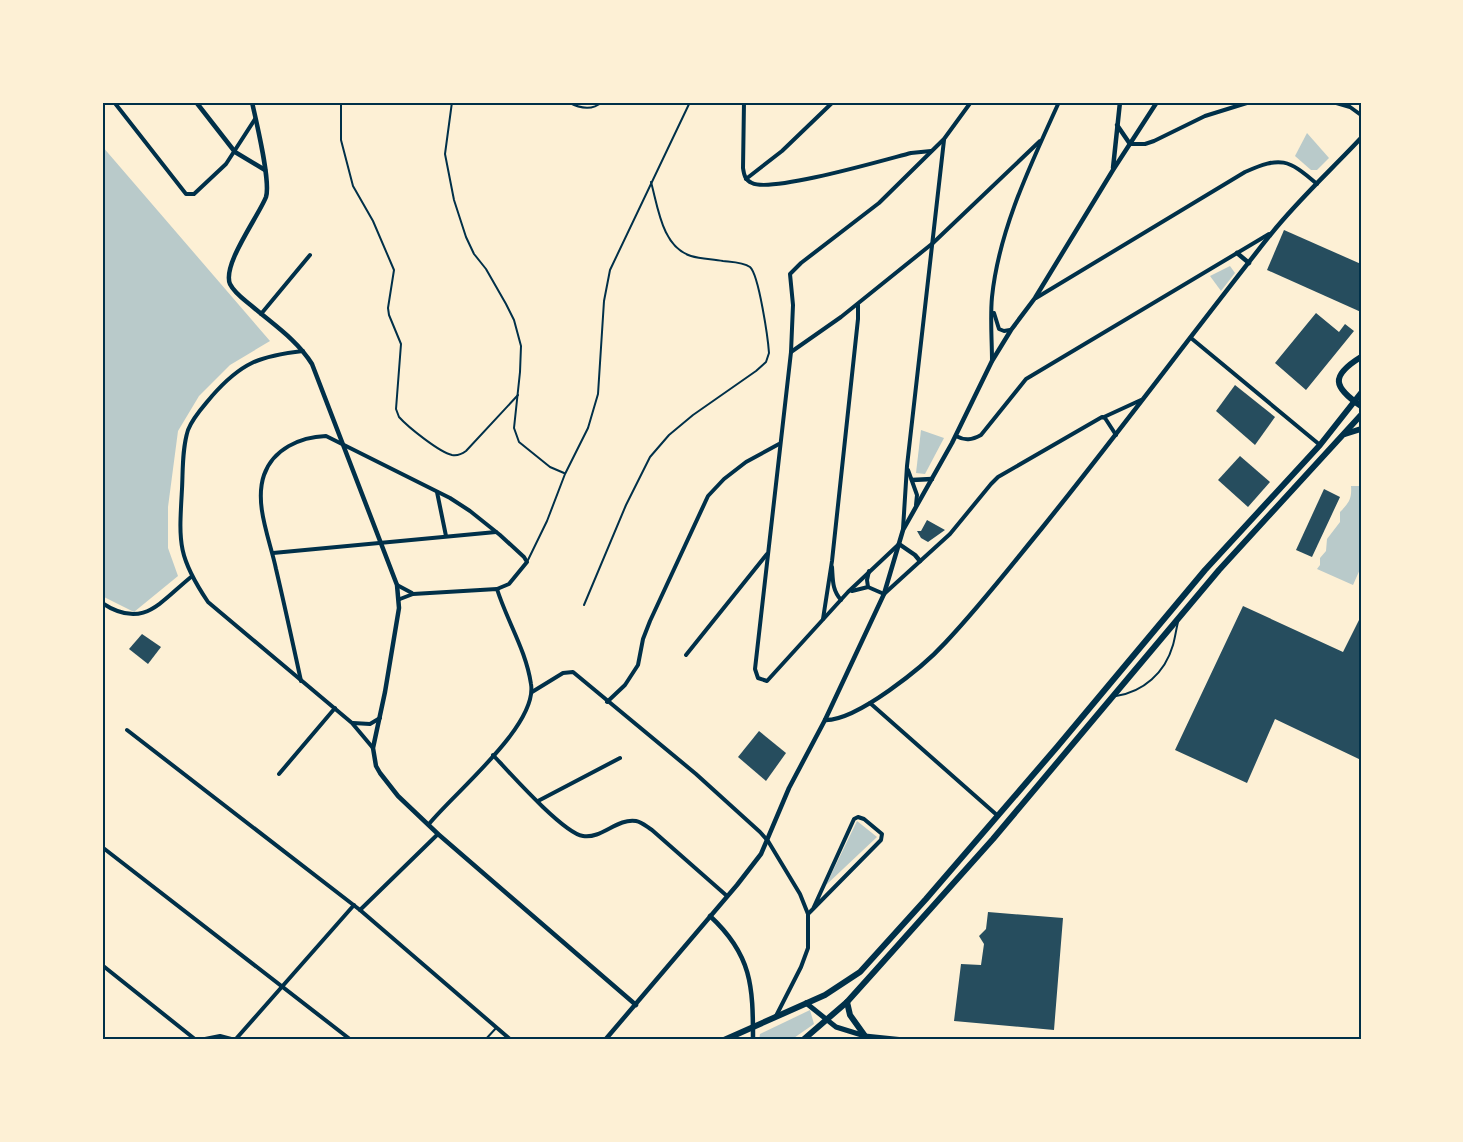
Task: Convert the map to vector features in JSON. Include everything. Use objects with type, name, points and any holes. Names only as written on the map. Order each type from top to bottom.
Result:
[{"type":"main road","points":[[1358,404],[1346,396],[1339,387],[1339,382],[1344,369],[1361,357]]},
{"type":"main road","points":[[724,1040],[825,996],[860,972],[998,816],[1204,570],[1358,404],[1361,393]]},
{"type":"main road","points":[[803,1040],[847,1002],[993,838],[1219,570],[1361,415]]},
{"type":"main road","points":[[1344,434],[1361,429]]},
{"type":"main road","points":[[847,1002],[850,1015],[866,1036]]},
{"type":"main road","points":[[806,1003],[836,1028],[866,1036],[904,1040]]},
{"type":"street","points":[[114,102],[186,194],[194,194],[226,164],[255,119]]},
{"type":"street","points":[[196,102],[235,152],[265,170]]},
{"type":"street","points":[[252,102],[265,170],[266,196],[229,273],[230,283],[234,290],[303,351],[318,377],[397,585],[400,599],[374,748],[376,766],[384,781],[438,834],[636,1005]]},
{"type":"street","points":[[744,102],[742,160],[746,179],[759,186],[911,153],[931,151]]},
{"type":"street","points":[[746,179],[782,151],[833,102]]},
{"type":"street","points":[[898,544],[848,592],[767,681],[758,678],[755,669],[791,352],[793,305],[790,278],[794,269],[879,203],[944,139],[971,102]]},
{"type":"street","points":[[992,361],[992,298],[1004,235],[1040,141],[1059,102]]},
{"type":"street","points":[[1113,170],[1120,102]]},
{"type":"street","points":[[605,1040],[753,865],[768,841],[789,788],[825,720],[884,594],[903,530],[956,436],[992,361],[1035,298],[1157,102]]},
{"type":"street","points":[[1130,144],[1145,144],[1154,141],[1204,116],[1250,102]]},
{"type":"street","points":[[1334,102],[1350,107],[1361,115]]},
{"type":"street","points":[[1117,125],[1130,144]]},
{"type":"street","points":[[825,720],[840,718],[870,703],[945,644],[1116,435],[1273,232],[1361,138]]},
{"type":"street","points":[[903,530],[907,466],[944,139]]},
{"type":"street","points":[[791,352],[858,304],[933,243],[1040,141]]},
{"type":"street","points":[[1035,298],[1245,172],[1264,163],[1282,161],[1299,169],[1317,184]]},
{"type":"street","points":[[956,436],[963,440],[981,435],[1026,379],[1273,232]]},
{"type":"street","points":[[1237,252],[1249,263]]},
{"type":"street","points":[[261,314],[310,255]]},
{"type":"street","points":[[992,298],[995,320],[999,329],[1011,330]]},
{"type":"street","points":[[823,621],[832,561],[858,304]]},
{"type":"street","points":[[1191,338],[1320,445]]},
{"type":"street","points":[[303,351],[266,357],[246,365],[227,379],[199,411],[189,430],[184,450],[179,534],[182,554],[191,577],[208,602],[335,708],[374,748]]},
{"type":"street","points":[[884,594],[950,534],[998,477],[1104,417],[1144,399]]},
{"type":"street","points":[[1104,417],[1116,435]]},
{"type":"street","points":[[301,681],[265,525],[261,495],[264,476],[270,462],[280,451],[293,443],[313,437],[326,436],[342,443],[437,491],[470,511],[527,562],[509,584],[497,589],[413,594],[400,599]]},
{"type":"street","points":[[607,702],[625,685],[638,665],[643,639],[650,621],[708,496],[724,479],[746,462],[780,443]]},
{"type":"street","points":[[907,466],[917,495],[915,510]]},
{"type":"street","points":[[912,480],[932,479]]},
{"type":"street","points":[[437,491],[446,536]]},
{"type":"street","points":[[273,553],[496,532]]},
{"type":"street","points":[[898,544],[920,561]]},
{"type":"street","points":[[686,655],[767,553]]},
{"type":"street","points":[[832,561],[833,588],[841,600]]},
{"type":"street","points":[[868,587],[867,580],[870,571]]},
{"type":"street","points":[[102,603],[124,614],[142,613],[152,609],[191,577]]},
{"type":"street","points":[[397,585],[413,594]]},
{"type":"street","points":[[848,592],[868,587],[884,594]]},
{"type":"street","points":[[429,824],[515,731],[525,715],[532,692],[521,648],[497,589]]},
{"type":"street","points":[[532,692],[570,671],[727,801],[768,841],[800,894],[808,914],[807,948],[801,967],[776,1016]]},
{"type":"street","points":[[870,703],[998,816]]},
{"type":"street","points":[[279,774],[335,708]]},
{"type":"street","points":[[352,723],[370,724],[380,718]]},
{"type":"street","points":[[127,730],[247,820],[354,905],[511,1040]]},
{"type":"street","points":[[493,755],[538,801],[567,828],[580,836],[593,835],[628,822],[641,823],[727,896]]},
{"type":"street","points":[[538,801],[620,758]]},
{"type":"street","points":[[808,914],[813,909],[881,840],[882,834],[864,819],[858,817],[854,819],[813,909]]},
{"type":"street","points":[[360,910],[438,834]]},
{"type":"street","points":[[102,848],[351,1040]]},
{"type":"street","points":[[102,965],[198,1040],[220,1036],[235,1040],[354,905]]},
{"type":"street","points":[[710,916],[730,937],[748,969],[753,1040]]},
{"type":"lane","points":[[341,102],[340,140],[353,186],[373,221],[394,270],[388,308],[401,344],[396,409],[399,417],[439,448],[449,454],[460,454],[466,451],[518,395]]},
{"type":"lane","points":[[452,102],[445,154],[466,237],[474,254],[486,269],[506,304],[521,346],[513,428],[519,442],[550,467],[565,474]]},
{"type":"lane","points":[[568,102],[590,108],[602,102]]},
{"type":"lane","points":[[527,562],[565,474],[588,428],[598,394],[604,301],[610,270],[690,102]]},
{"type":"lane","points":[[584,604],[626,505],[650,457],[669,435],[693,415],[756,371],[766,362],[769,353],[754,272],[741,263],[692,256],[676,246],[665,229],[651,182]]},
{"type":"lane","points":[[1113,697],[1138,690],[1149,683],[1161,668],[1173,645],[1179,619]]},
{"type":"lane","points":[[485,1040],[497,1027]]},
{"type":"shaded area","points":[[1307,133],[1329,158],[1317,170],[1311,170],[1295,156]]},
{"type":"shaded area","points":[[102,146],[270,341],[230,365],[199,396],[178,431],[168,507],[168,548],[178,576],[134,612],[102,596]]},
{"type":"shaded area","points":[[1230,266],[1235,273],[1221,291],[1210,276]]},
{"type":"shaded area","points":[[921,430],[944,438],[925,474],[916,473]]},
{"type":"shaded area","points":[[1351,486],[1361,486],[1361,567],[1353,585],[1317,569],[1320,565],[1320,558],[1326,551],[1327,539],[1340,522],[1340,512],[1349,500]]},
{"type":"shaded area","points":[[857,821],[877,837],[826,885]]},
{"type":"shaded area","points":[[810,1010],[814,1024],[791,1040],[759,1040],[760,1034]]},
{"type":"building","points":[[1284,230],[1361,264],[1361,312],[1267,270]]},
{"type":"building","points":[[1316,313],[1339,332],[1345,324],[1354,331],[1306,390],[1275,363]]},
{"type":"building","points":[[1235,385],[1275,417],[1255,445],[1216,411]]},
{"type":"building","points":[[1240,456],[1270,482],[1248,507],[1218,480]]},
{"type":"building","points":[[1324,489],[1340,497],[1312,557],[1296,550]]},
{"type":"building","points":[[927,520],[945,530],[928,542],[921,538],[917,531],[921,531]]},
{"type":"building","points":[[1243,606],[1343,652],[1361,616],[1361,760],[1275,719],[1247,783],[1175,750]]},
{"type":"building","points":[[142,634],[161,647],[148,664],[129,649]]},
{"type":"building","points":[[759,731],[786,753],[766,781],[738,757]]},
{"type":"building","points":[[988,912],[1063,918],[1054,1030],[954,1021],[961,964],[981,965],[984,944],[979,936],[986,929]]}]
